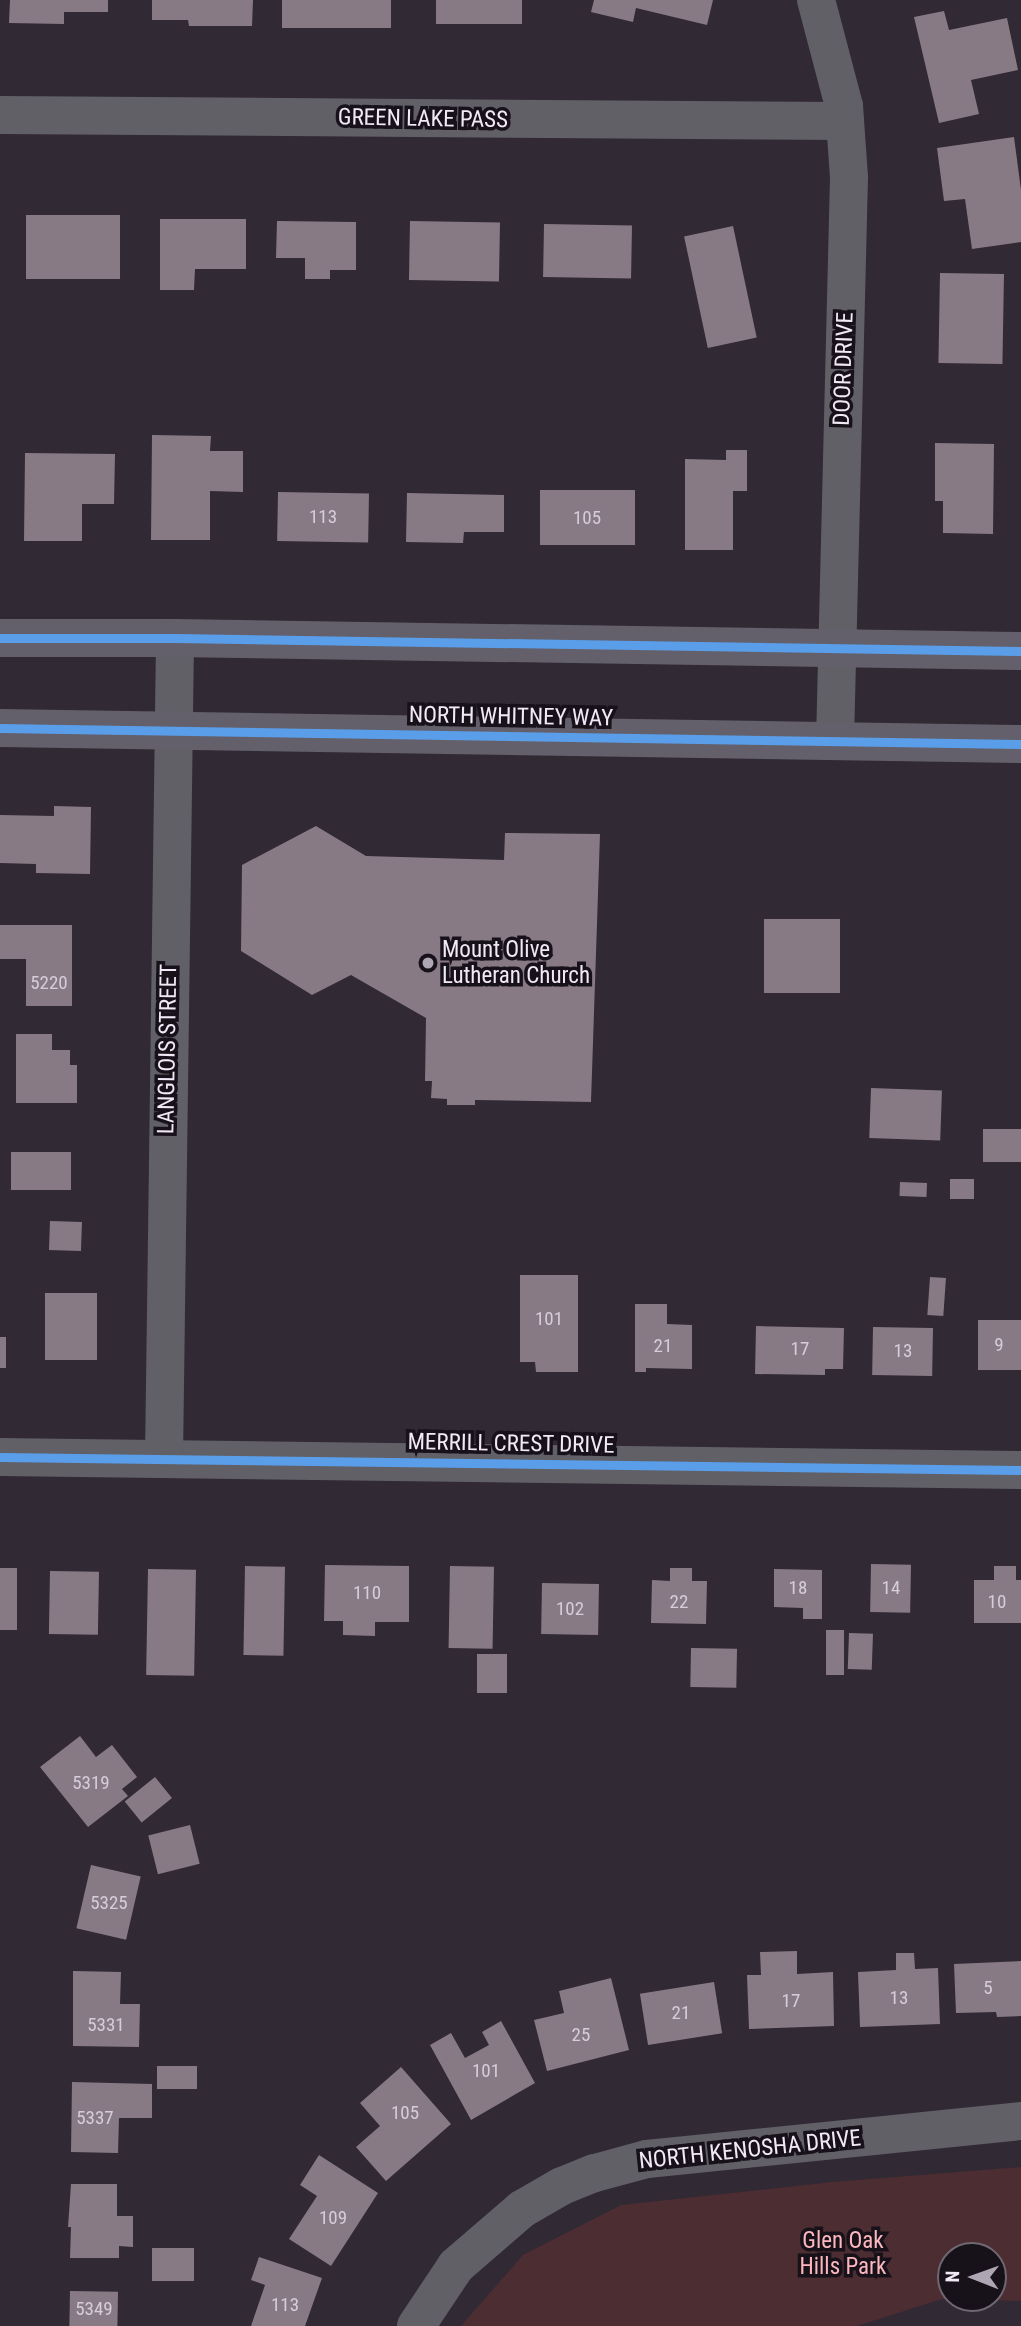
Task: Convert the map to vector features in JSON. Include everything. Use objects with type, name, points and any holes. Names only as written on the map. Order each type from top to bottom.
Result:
[{"type":"main road","points":[[0,638],[175,638],[1021,651]]},
{"type":"main road","name":"NORTH WHITNEY WAY","points":[[0,728],[1021,744]]},
{"type":"street","name":"DOOR DRIVE","points":[[816,0],[845,121],[849,177],[835,741]]},
{"type":"street","name":"GREEN LAKE PASS","points":[[0,115],[845,121]]},
{"type":"street","name":"LANGLOIS STREET","points":[[164,1459],[175,638]]},
{"type":"street","name":"MERRILL CREST DRIVE","points":[[0,1457],[1021,1471]]},
{"type":"street","name":"NORTH KENOSHA DRIVE","points":[[416,2326],[456,2266],[522,2209],[562,2186],[595,2173],[647,2159],[1021,2121]]},
{"type":"green space","name":"Glen Oak Hills Park","points":[[1021,2167],[1021,2301],[1007,2301],[1007,2242],[937,2242],[937,2301],[857,2326],[461,2326],[523,2255],[621,2205],[832,2182]]},
{"type":"building","points":[[10,0],[108,0],[108,12],[64,12],[64,24],[9,23]]},
{"type":"building","points":[[152,0],[253,0],[252,26],[189,26],[188,20],[152,20]]},
{"type":"building","points":[[282,0],[391,0],[391,28],[282,28]]},
{"type":"building","points":[[436,0],[522,0],[522,24],[436,24]]},
{"type":"building","points":[[594,0],[713,0],[707,25],[636,8],[633,22],[591,12]]},
{"type":"building","points":[[944,11],[949,30],[1007,18],[1018,70],[971,80],[979,114],[939,123],[914,17]]},
{"type":"building","points":[[1014,137],[1021,190],[1021,242],[972,249],[965,199],[944,201],[937,148]]},
{"type":"building","points":[[26,215],[120,215],[120,279],[26,279]]},
{"type":"building","points":[[160,219],[246,219],[246,269],[195,269],[194,290],[160,290]]},
{"type":"building","points":[[277,221],[356,222],[356,270],[330,270],[330,279],[305,279],[305,258],[276,258]]},
{"type":"building","points":[[410,221],[500,223],[499,282],[409,280]]},
{"type":"building","points":[[544,224],[632,226],[631,279],[543,277]]},
{"type":"building","points":[[733,226],[757,338],[708,348],[684,236]]},
{"type":"building","points":[[940,273],[1004,274],[1002,364],[938,363]]},
{"type":"building","points":[[152,435],[211,436],[210,451],[243,451],[243,492],[210,491],[210,540],[151,540]]},
{"type":"building","points":[[935,443],[994,444],[993,534],[943,533],[943,501],[935,501]]},
{"type":"building","points":[[726,450],[747,450],[747,491],[733,491],[733,550],[685,550],[685,459],[726,460]]},
{"type":"building","points":[[25,453],[115,454],[114,504],[82,504],[82,541],[24,541]]},
{"type":"building","points":[[540,490],[635,490],[635,545],[540,545]]},
{"type":"building","points":[[278,492],[369,494],[368,543],[277,541]]},
{"type":"building","points":[[407,493],[504,495],[504,532],[464,532],[463,543],[406,542]]},
{"type":"building","points":[[54,806],[91,807],[90,874],[36,873],[36,864],[0,863],[0,815],[54,816]]},
{"type":"building","name":"Mount Olive Lutheran Church","points":[[316,826],[366,856],[504,860],[505,833],[600,834],[591,1102],[475,1100],[475,1105],[447,1105],[447,1099],[431,1098],[432,1081],[425,1081],[426,1018],[351,975],[312,995],[241,951],[242,865]]},
{"type":"building","points":[[764,919],[840,919],[840,993],[764,993]]},
{"type":"building","points":[[0,925],[72,925],[72,1006],[26,1006],[26,959],[0,959]]},
{"type":"building","points":[[16,1034],[52,1034],[52,1050],[70,1050],[70,1065],[77,1065],[77,1103],[16,1103]]},
{"type":"building","points":[[871,1088],[942,1090],[940,1140],[869,1138]]},
{"type":"building","points":[[983,1129],[1021,1129],[1021,1162],[983,1162]]},
{"type":"building","points":[[11,1152],[71,1152],[71,1190],[11,1190]]},
{"type":"building","points":[[950,1179],[974,1179],[974,1199],[950,1199]]},
{"type":"building","points":[[900,1182],[927,1183],[926,1197],[900,1196]]},
{"type":"building","points":[[50,1221],[82,1222],[81,1251],[49,1250]]},
{"type":"building","points":[[520,1275],[578,1275],[578,1372],[536,1372],[535,1362],[520,1362]]},
{"type":"building","points":[[930,1277],[946,1278],[943,1316],[927,1315]]},
{"type":"building","points":[[45,1293],[97,1293],[97,1360],[45,1360]]},
{"type":"building","points":[[635,1304],[667,1304],[667,1324],[692,1325],[692,1369],[646,1368],[646,1372],[635,1372]]},
{"type":"building","points":[[978,1320],[1021,1320],[1021,1370],[978,1370]]},
{"type":"building","points":[[756,1326],[844,1328],[843,1369],[825,1369],[825,1375],[755,1374]]},
{"type":"building","points":[[873,1327],[933,1328],[932,1376],[872,1375]]},
{"type":"building","points":[[0,1337],[6,1337],[6,1368],[0,1368]]},
{"type":"building","points":[[871,1564],[911,1565],[910,1613],[870,1612]]},
{"type":"building","points":[[325,1565],[409,1566],[409,1622],[375,1622],[375,1636],[343,1635],[343,1621],[324,1621]]},
{"type":"building","points":[[245,1566],[285,1567],[283,1656],[243,1655]]},
{"type":"building","points":[[450,1566],[494,1567],[493,1649],[449,1648]]},
{"type":"building","points":[[994,1566],[1016,1566],[1016,1580],[1021,1580],[1021,1623],[974,1623],[974,1580],[994,1580]]},
{"type":"building","points":[[0,1568],[17,1568],[17,1630],[0,1630]]},
{"type":"building","points":[[670,1568],[692,1568],[692,1581],[707,1581],[706,1624],[651,1623],[652,1580],[670,1581]]},
{"type":"building","points":[[148,1569],[196,1570],[194,1676],[146,1675]]},
{"type":"building","points":[[774,1569],[822,1570],[822,1619],[803,1619],[803,1608],[774,1607]]},
{"type":"building","points":[[50,1571],[99,1572],[98,1635],[49,1634]]},
{"type":"building","points":[[542,1583],[599,1584],[598,1635],[541,1634]]},
{"type":"building","points":[[826,1630],[844,1630],[844,1675],[826,1675]]},
{"type":"building","points":[[849,1633],[873,1634],[872,1670],[848,1669]]},
{"type":"building","points":[[691,1648],[737,1649],[736,1688],[690,1687]]},
{"type":"building","points":[[477,1654],[507,1654],[507,1693],[477,1693]]},
{"type":"building","points":[[80,1736],[96,1757],[112,1745],[137,1777],[122,1789],[128,1796],[88,1827],[40,1767]]},
{"type":"building","points":[[155,1777],[172,1798],[142,1823],[125,1802]]},
{"type":"building","points":[[190,1825],[200,1864],[158,1874],[148,1835]]},
{"type":"building","points":[[91,1865],[141,1876],[126,1940],[76,1928]]},
{"type":"building","points":[[797,1951],[797,1974],[833,1972],[834,2026],[749,2029],[747,1975],[761,1975],[760,1952]]},
{"type":"building","points":[[896,1953],[914,1953],[915,1969],[938,1968],[940,2024],[860,2027],[858,1972],[896,1970]]},
{"type":"building","points":[[1021,1961],[1021,2016],[997,2017],[996,2012],[956,2013],[954,1964]]},
{"type":"building","points":[[73,1971],[121,1972],[120,2004],[140,2004],[139,2047],[73,2046]]},
{"type":"building","points":[[611,1978],[629,2050],[547,2071],[534,2020],[564,2013],[559,1991]]},
{"type":"building","points":[[714,1982],[722,2033],[648,2045],[640,1994]]},
{"type":"building","points":[[501,2021],[535,2083],[471,2120],[430,2045],[451,2033],[465,2058],[489,2045],[482,2032]]},
{"type":"building","points":[[157,2066],[197,2066],[197,2089],[157,2089]]},
{"type":"building","points":[[401,2067],[451,2124],[386,2181],[356,2147],[380,2126],[360,2103]]},
{"type":"building","points":[[72,2082],[152,2084],[152,2118],[119,2118],[118,2153],[71,2152]]},
{"type":"building","points":[[319,2155],[378,2193],[331,2266],[289,2239],[317,2196],[300,2185]]},
{"type":"building","points":[[71,2184],[117,2184],[117,2216],[133,2216],[133,2247],[119,2246],[119,2258],[70,2258],[71,2227],[68,2227]]},
{"type":"building","points":[[152,2248],[194,2248],[194,2281],[152,2281]]},
{"type":"building","points":[[259,2257],[322,2278],[305,2326],[251,2326],[265,2285],[251,2280]]},
{"type":"building","points":[[70,2291],[118,2292],[117,2326],[69,2326]]},
{"type":"cycle path","points":[[0,638],[175,638],[1021,651]]},
{"type":"cycle path","points":[[0,728],[1021,744]]},
{"type":"cycle path","points":[[0,1457],[1021,1470]]},
{"type":"place","name":"Mount Olive Lutheran Church","points":[[428,963]]}]
